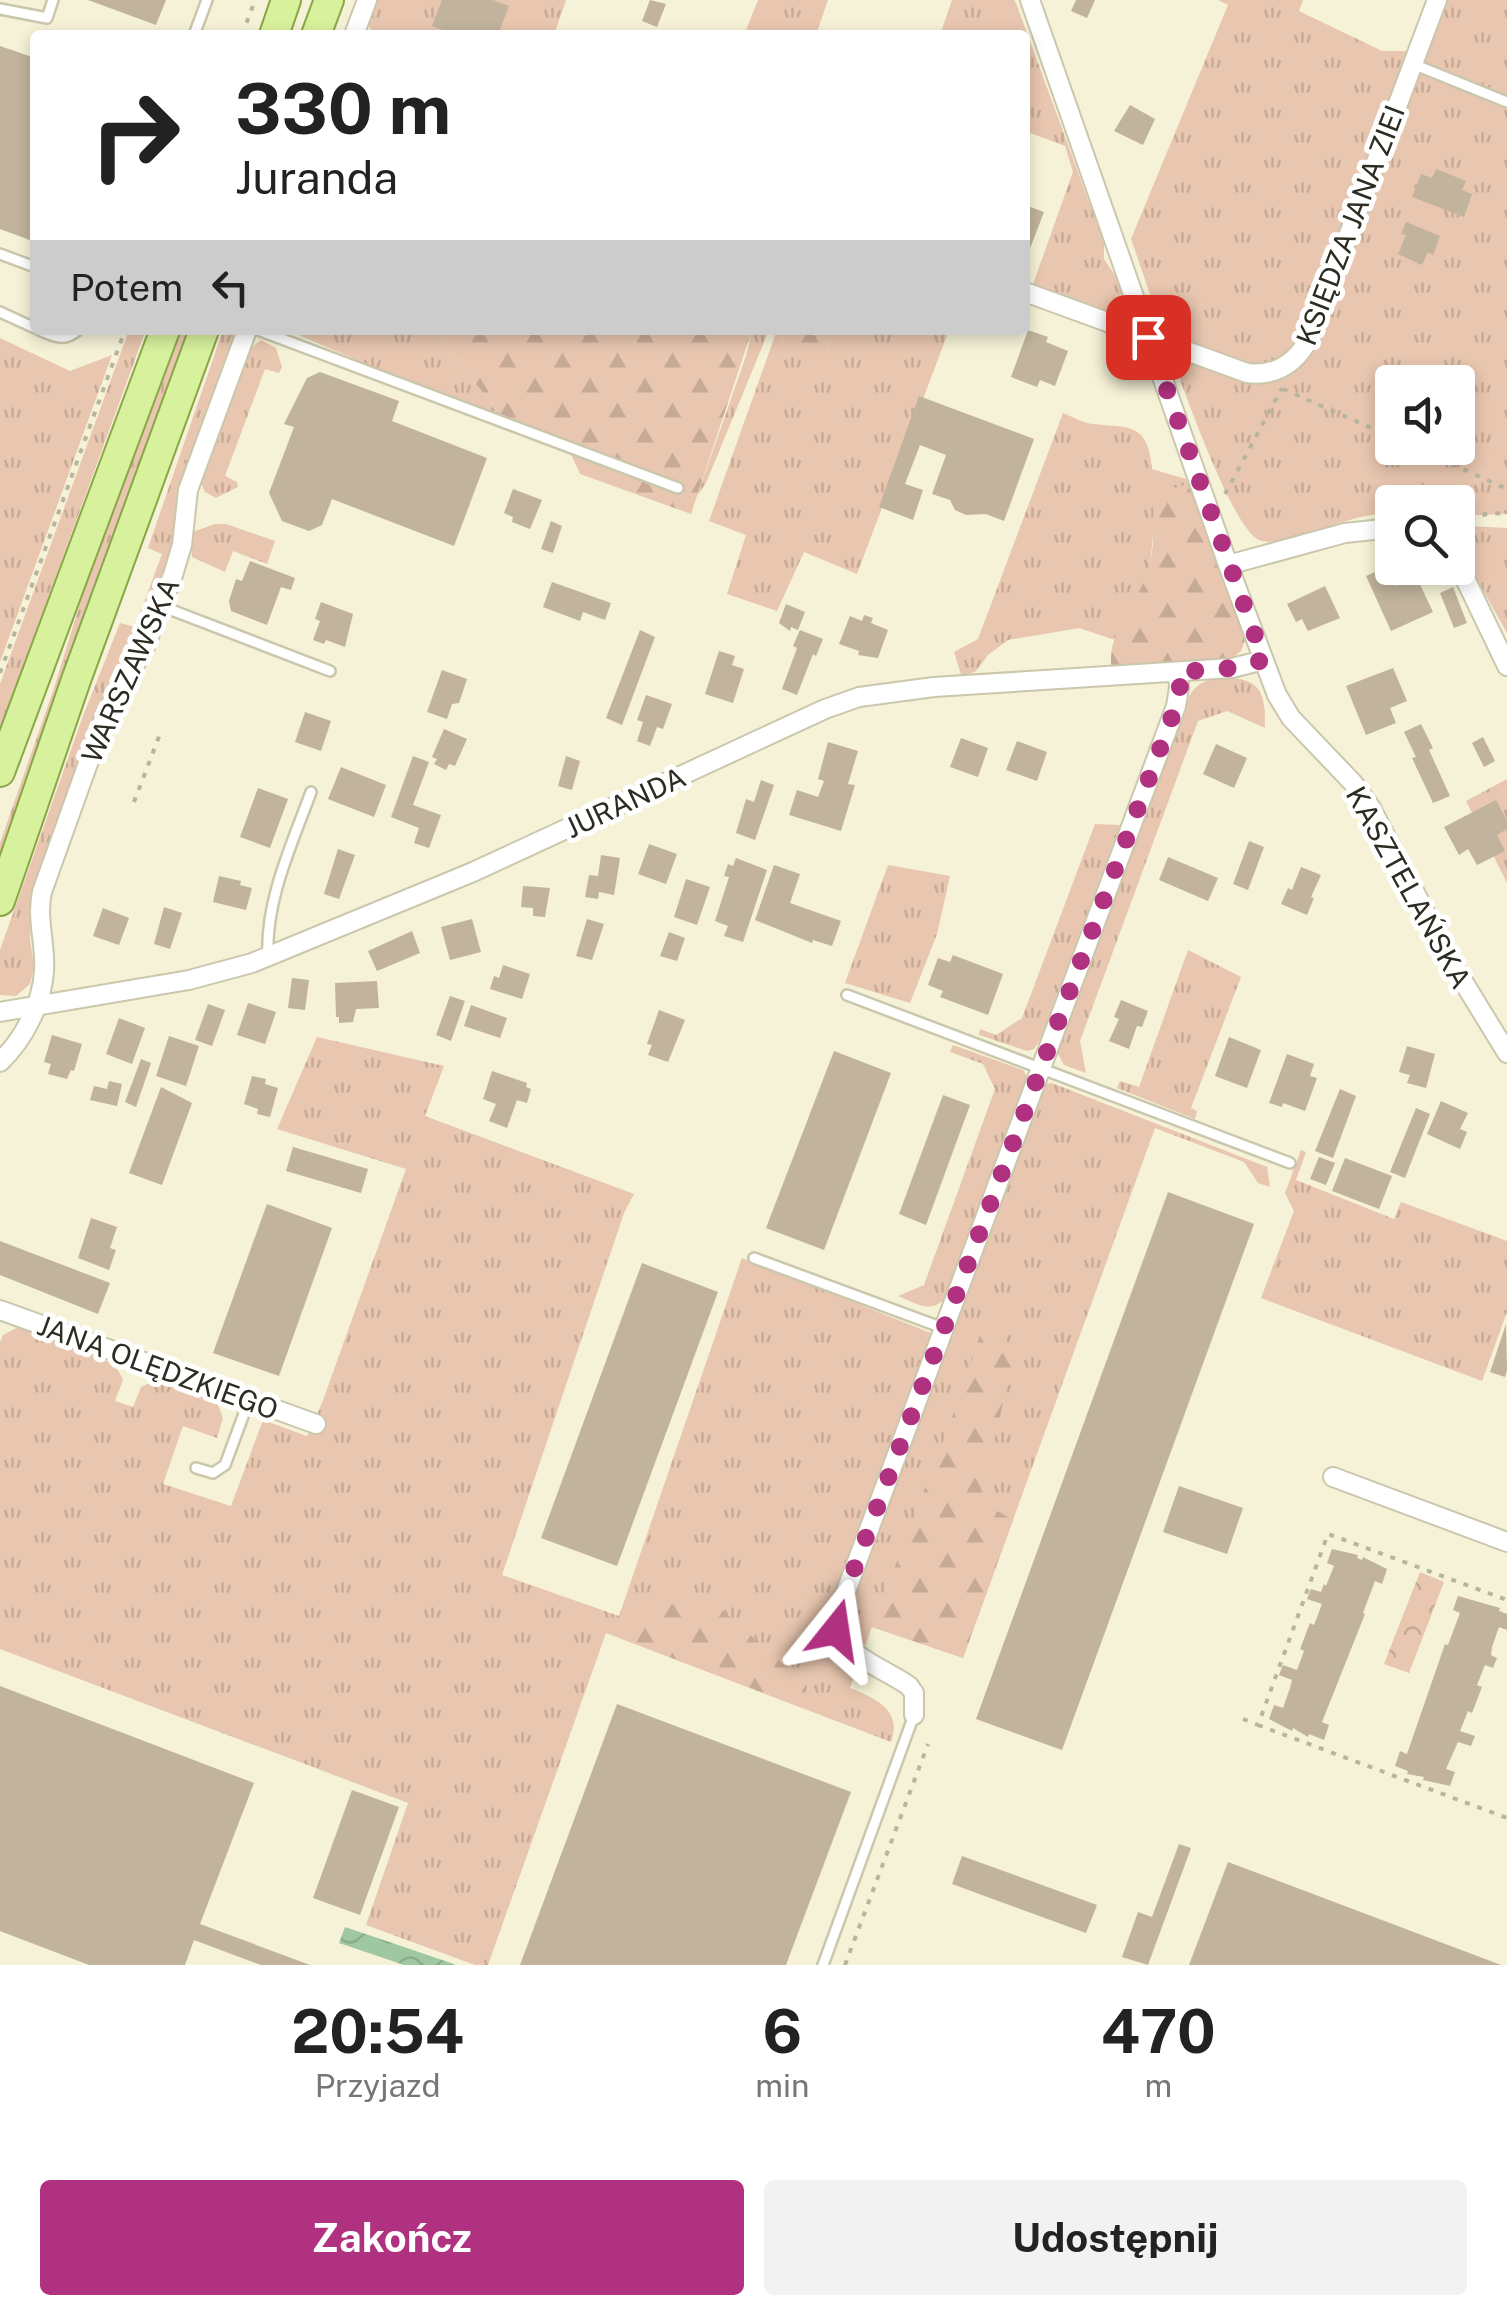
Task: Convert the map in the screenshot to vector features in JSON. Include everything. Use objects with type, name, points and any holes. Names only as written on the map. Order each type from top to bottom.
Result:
[{"type":"main road","points":[[276,30],[286,0]]},
{"type":"main road","points":[[318,30],[329,0]]},
{"type":"main road","points":[[0,772],[160,335]]},
{"type":"main road","name":"WARSZAWSKA","points":[[0,901],[82,662],[202,335]]},
{"type":"street","points":[[356,30],[367,0]]},
{"type":"street","name":"KASZTELAŃSKA","points":[[1030,0],[1277,695],[1291,718],[1353,783],[1371,808],[1450,960],[1507,1054]]},
{"type":"street","name":"KSIĘDZA JANA ZIEI","points":[[1030,294],[1238,370],[1258,374],[1280,370],[1302,352],[1436,0]]},
{"type":"street","name":"WARSZAWSKA","points":[[0,1062],[22,1037],[35,1007],[44,970],[39,917],[48,874],[106,714],[144,650],[161,606],[182,545],[188,490],[245,335]]},
{"type":"street","points":[[1228,564],[1345,533],[1375,530]]},
{"type":"street","points":[[1468,585],[1507,666]]},
{"type":"street","name":"JURANDA","points":[[0,1012],[205,977],[268,957],[473,872],[808,717],[859,698],[934,687],[1232,668],[1264,660]]},
{"type":"street","points":[[914,1715],[914,1694],[909,1686],[850,1649],[841,1640],[836,1618],[1176,706],[1178,672]]},
{"type":"street","name":"JANA OLĘDZKIEGO","points":[[0,1310],[316,1424]]},
{"type":"street","points":[[1332,1477],[1507,1542]]},
{"type":"lane","points":[[0,9],[47,18],[54,0]]},
{"type":"lane","points":[[196,30],[206,0]]},
{"type":"lane","points":[[1412,64],[1507,102]]},
{"type":"lane","points":[[0,254],[30,264]]},
{"type":"lane","points":[[0,312],[30,326]]},
{"type":"lane","points":[[271,335],[678,488]]},
{"type":"lane","points":[[161,606],[330,671]]},
{"type":"lane","points":[[268,957],[271,913],[311,792]]},
{"type":"lane","points":[[847,995],[1290,1163]]},
{"type":"lane","points":[[754,1258],[944,1329]]},
{"type":"lane","points":[[196,1468],[212,1473],[225,1465],[249,1400]]},
{"type":"lane","points":[[823,1965],[914,1715]]},
{"type":"path","points":[[244,30],[255,0]]},
{"type":"path","points":[[0,673],[123,335]]},
{"type":"path","points":[[1207,506],[1231,486],[1282,388],[1375,429]]},
{"type":"path","points":[[1454,465],[1507,489]]},
{"type":"path","points":[[1475,518],[1507,513]]},
{"type":"path","points":[[134,802],[160,734]]},
{"type":"path","points":[[1258,1724],[1328,1534],[1507,1600]]},
{"type":"path","points":[[1243,1719],[1507,1818]]},
{"type":"path","points":[[845,1965],[928,1744]]},
{"type":"green space","points":[[376,0],[566,0],[556,30],[371,30],[368,24]]},
{"type":"green space","points":[[758,0],[828,0],[818,30],[746,30]]},
{"type":"green space","points":[[952,0],[1014,0],[1026,30],[942,30]]},
{"type":"green space","points":[[1218,0],[1303,0],[1299,11],[1382,51],[1413,51],[1446,0],[1507,0],[1507,514],[1475,515],[1475,485],[1375,485],[1375,515],[1294,538],[1259,540],[1244,525],[1208,451],[1131,239],[1228,5]]},
{"type":"green space","points":[[1030,41],[1104,243],[1104,259],[1120,287],[1122,307],[1104,313],[1032,287],[1073,172],[1065,146],[1030,133]]},
{"type":"green space","points":[[127,335],[144,335],[0,729],[0,684]]},
{"type":"green space","points":[[177,335],[189,335],[0,862],[0,843],[83,594]]},
{"type":"green space","points":[[221,335],[236,335],[184,479],[172,554],[141,637],[98,705],[33,895],[30,938],[34,967],[30,984],[16,996],[0,995],[0,950],[83,716],[120,623],[135,627],[162,554],[148,548]]},
{"type":"green space","points":[[299,335],[443,335],[462,367],[510,426]]},
{"type":"green space","points":[[443,335],[750,335],[691,514],[580,474],[570,452],[510,426],[462,367]]},
{"type":"green space","points":[[751,335],[767,335],[706,483],[697,496]]},
{"type":"green space","points":[[775,335],[782,335],[785,347],[825,354],[834,335],[947,335],[857,574],[804,552],[777,611],[727,594],[746,535],[709,521]]},
{"type":"green space","points":[[782,335],[834,335],[825,354],[810,356],[785,347]]},
{"type":"green space","points":[[0,338],[70,371],[112,355],[0,662]]},
{"type":"green space","points":[[261,340],[276,348],[282,367],[279,373],[265,369],[225,476],[237,482],[238,487],[216,498],[205,492],[200,481],[249,349]]},
{"type":"green space","points":[[1063,413],[1089,423],[1135,431],[1146,443],[1152,469],[1196,482],[1178,489],[1153,535],[1150,566],[1115,640],[1079,628],[1008,640],[988,655],[976,671],[962,678],[954,652],[978,639]]},
{"type":"green space","points":[[1196,482],[1245,641],[1241,651],[1231,659],[1113,672],[1113,645],[1150,564],[1153,494]]},
{"type":"green space","points":[[215,524],[275,541],[267,564],[233,551],[225,572],[192,557],[190,533]]},
{"type":"green space","points":[[1475,526],[1507,528],[1507,633],[1475,576]]},
{"type":"green space","points":[[1233,678],[1252,683],[1261,694],[1265,728],[1227,711],[1198,721],[1080,1041],[1086,1073],[1064,1065],[1057,1052],[1190,695],[1203,682]]},
{"type":"green space","points":[[1507,779],[1507,883],[1466,801]]},
{"type":"green space","points":[[1095,824],[1120,825],[1040,1040],[1027,1051],[979,1035],[980,1029],[996,1035],[1022,1018]]},
{"type":"green space","points":[[888,865],[950,876],[937,934],[910,1003],[845,983]]},
{"type":"green space","points":[[1188,950],[1241,977],[1191,1108],[1197,1111],[1195,1119],[1117,1088],[1120,1081],[1139,1087]]},
{"type":"green space","points":[[317,1037],[444,1066],[425,1116],[634,1194],[624,1213],[502,1575],[619,1616],[742,1258],[931,1333],[823,1626],[828,1645],[857,1668],[850,1688],[877,1701],[890,1713],[894,1731],[891,1742],[606,1633],[488,1965],[475,1965],[366,1925],[408,1803],[0,1649],[3,1335],[18,1327],[115,1364],[123,1380],[115,1401],[133,1407],[141,1387],[158,1379],[217,1402],[223,1418],[217,1438],[183,1426],[163,1484],[231,1506],[263,1420],[307,1436],[406,1169],[277,1129]]},
{"type":"green space","points":[[953,1045],[1023,1070],[1028,1078],[946,1297],[935,1305],[923,1306],[898,1296],[924,1285],[995,1089],[983,1064],[950,1052]]},
{"type":"green space","points":[[1052,1083],[1267,1167],[1270,1187],[1258,1183],[1244,1162],[1155,1128],[963,1658],[872,1627],[865,1646],[852,1635],[848,1616],[1045,1084]]},
{"type":"green space","points":[[1301,1150],[1306,1152],[1296,1180],[1394,1219],[1401,1202],[1507,1241],[1507,1312],[1482,1381],[1261,1298],[1294,1211],[1285,1193]]},
{"type":"green space","points":[[1004,1328],[1011,1366],[980,1486],[987,1505],[1013,1520],[963,1658],[872,1627],[982,1329]]},
{"type":"green space","points":[[1420,1572],[1444,1582],[1409,1673],[1384,1664]]},
{"type":"green space","points":[[648,1606],[719,1607],[807,1686],[803,1708],[633,1643],[632,1626]]},
{"type":"water","points":[[345,1927],[454,1965],[404,1965],[339,1943]]},
{"type":"building","points":[[88,0],[166,0],[156,25]]},
{"type":"building","points":[[442,0],[493,0],[509,6],[500,30],[443,30],[432,26]]},
{"type":"building","points":[[650,0],[666,4],[657,27],[642,21]]},
{"type":"building","points":[[1076,0],[1095,0],[1087,18],[1071,11]]},
{"type":"building","points":[[0,46],[30,56],[30,240],[0,229]]},
{"type":"building","points":[[1130,105],[1155,119],[1143,145],[1114,131]]},
{"type":"building","points":[[1436,169],[1466,181],[1462,190],[1472,194],[1464,217],[1412,197],[1421,174],[1432,178]]},
{"type":"building","points":[[1030,207],[1044,212],[1030,248]]},
{"type":"building","points":[[1406,222],[1440,236],[1433,255],[1428,252],[1422,265],[1398,254],[1406,235],[1401,234]]},
{"type":"building","points":[[1030,331],[1068,351],[1055,386],[1040,380],[1037,387],[1011,377]]},
{"type":"building","points":[[320,372],[399,401],[392,421],[487,458],[454,546],[332,499],[322,525],[309,531],[282,521],[269,493],[294,427],[284,424],[307,378]]},
{"type":"building","points":[[919,396],[1034,439],[1004,521],[986,514],[966,515],[955,510],[950,500],[932,494],[946,455],[920,445],[905,484],[923,490],[913,520],[879,507]]},
{"type":"building","points":[[513,489],[542,500],[530,529],[512,522],[513,517],[504,513]]},
{"type":"building","points":[[551,521],[562,526],[553,553],[541,549]]},
{"type":"building","points":[[250,561],[295,578],[291,590],[281,587],[267,625],[231,611],[229,601],[236,579],[242,581]]},
{"type":"building","points":[[1375,572],[1375,585],[1420,585],[1433,612],[1391,631],[1366,576]]},
{"type":"building","points":[[552,582],[611,603],[605,620],[583,612],[580,621],[543,607]]},
{"type":"building","points":[[1325,586],[1340,618],[1308,631],[1302,619],[1296,622],[1287,604]]},
{"type":"building","points":[[1453,587],[1467,623],[1454,628],[1440,593]]},
{"type":"building","points":[[321,602],[353,614],[345,647],[313,640]]},
{"type":"building","points":[[786,604],[805,612],[798,630],[791,627],[790,631],[779,623]]},
{"type":"building","points":[[864,615],[873,618],[871,623],[888,630],[878,658],[858,655],[859,651],[839,644],[850,616],[862,621]]},
{"type":"building","points":[[640,630],[655,637],[622,725],[606,718]]},
{"type":"building","points":[[800,630],[823,639],[797,695],[782,689]]},
{"type":"building","points":[[719,651],[735,656],[732,665],[744,669],[733,703],[705,694]]},
{"type":"building","points":[[1393,668],[1407,701],[1390,708],[1396,723],[1366,735],[1346,686]]},
{"type":"building","points":[[442,670],[467,679],[459,703],[452,704],[447,719],[427,712]]},
{"type":"building","points":[[646,695],[672,704],[663,729],[657,727],[650,746],[637,741],[643,722],[637,720]]},
{"type":"building","points":[[305,712],[331,721],[321,751],[295,742]]},
{"type":"building","points":[[1421,724],[1450,796],[1433,803],[1404,732]]},
{"type":"building","points":[[444,729],[467,739],[455,766],[449,764],[446,770],[434,764],[437,759],[432,757]]},
{"type":"building","points":[[1483,737],[1495,761],[1484,767],[1472,743]]},
{"type":"building","points":[[961,738],[988,748],[978,777],[950,767]]},
{"type":"building","points":[[1017,741],[1047,752],[1037,781],[1006,770]]},
{"type":"building","points":[[828,742],[858,751],[848,784],[855,785],[841,831],[789,815],[797,790],[818,797],[824,781],[818,779]]},
{"type":"building","points":[[1216,744],[1247,758],[1234,788],[1203,774]]},
{"type":"building","points":[[413,756],[429,762],[413,805],[441,815],[429,848],[414,843],[419,828],[391,817]]},
{"type":"building","points":[[566,756],[580,761],[572,790],[558,786]]},
{"type":"building","points":[[341,767],[386,785],[374,817],[328,799]]},
{"type":"building","points":[[761,780],[774,785],[755,840],[736,833],[746,799],[754,802]]},
{"type":"building","points":[[258,788],[288,799],[270,848],[240,837]]},
{"type":"building","points":[[1496,800],[1507,821],[1507,829],[1497,835],[1505,851],[1477,865],[1468,849],[1459,855],[1444,827]]},
{"type":"building","points":[[1249,841],[1264,847],[1248,890],[1233,884]]},
{"type":"building","points":[[649,844],[677,854],[666,884],[638,874]]},
{"type":"building","points":[[338,849],[355,855],[339,899],[324,894]]},
{"type":"building","points":[[601,855],[620,858],[614,895],[599,892],[598,899],[585,897],[589,875],[598,876]]},
{"type":"building","points":[[1168,857],[1218,878],[1208,901],[1159,880]]},
{"type":"building","points":[[736,858],[767,870],[743,942],[724,936],[728,926],[715,921],[729,877],[724,876],[728,864],[733,866]]},
{"type":"building","points":[[774,865],[800,874],[790,903],[841,921],[832,946],[813,940],[812,943],[755,920]]},
{"type":"building","points":[[1301,867],[1321,875],[1307,915],[1281,904],[1288,888],[1292,890]]},
{"type":"building","points":[[219,876],[252,888],[246,910],[213,902]]},
{"type":"building","points":[[686,879],[710,887],[697,925],[674,917]]},
{"type":"building","points":[[523,886],[550,888],[545,917],[533,916],[533,908],[521,907]]},
{"type":"building","points":[[164,907],[182,913],[170,949],[154,944]]},
{"type":"building","points":[[103,908],[129,918],[119,945],[93,936]]},
{"type":"building","points":[[472,919],[481,952],[450,960],[441,927]]},
{"type":"building","points":[[587,919],[604,924],[592,960],[576,956]]},
{"type":"building","points":[[412,931],[420,953],[377,971],[368,951]]},
{"type":"building","points":[[669,932],[685,938],[677,961],[660,956]]},
{"type":"building","points":[[953,955],[1003,974],[988,1015],[940,997],[943,991],[928,985],[938,958],[950,962]]},
{"type":"building","points":[[503,965],[530,974],[522,999],[490,989]]},
{"type":"building","points":[[292,978],[309,980],[305,1010],[288,1008]]},
{"type":"building","points":[[377,981],[379,1008],[356,1009],[353,1022],[339,1023],[335,983]]},
{"type":"building","points":[[450,996],[465,1001],[451,1041],[436,1035]]},
{"type":"building","points":[[1121,1000],[1148,1011],[1142,1027],[1137,1026],[1129,1049],[1109,1041],[1119,1019],[1114,1017]]},
{"type":"building","points":[[248,1003],[276,1012],[265,1044],[237,1035]]},
{"type":"building","points":[[208,1004],[225,1010],[212,1046],[195,1040]]},
{"type":"building","points":[[471,1005],[507,1018],[500,1038],[464,1026]]},
{"type":"building","points":[[659,1010],[685,1020],[668,1062],[648,1055],[652,1045],[647,1044]]},
{"type":"building","points":[[119,1018],[145,1028],[132,1064],[106,1054]]},
{"type":"building","points":[[52,1035],[82,1044],[74,1071],[67,1079],[48,1074],[51,1064],[44,1062]]},
{"type":"building","points":[[169,1036],[199,1046],[186,1086],[156,1076]]},
{"type":"building","points":[[1229,1037],[1261,1050],[1247,1088],[1215,1076]]},
{"type":"building","points":[[1407,1046],[1435,1054],[1426,1088],[1407,1083],[1410,1075],[1399,1072]]},
{"type":"building","points":[[834,1051],[891,1073],[824,1250],[766,1228]]},
{"type":"building","points":[[1287,1054],[1314,1064],[1310,1076],[1317,1078],[1305,1111],[1283,1103],[1282,1107],[1269,1103]]},
{"type":"building","points":[[141,1059],[151,1063],[136,1107],[125,1102]]},
{"type":"building","points":[[492,1071],[527,1083],[526,1087],[531,1089],[527,1103],[517,1100],[507,1128],[489,1121],[496,1104],[483,1099]]},
{"type":"building","points":[[252,1076],[266,1079],[265,1084],[278,1088],[270,1117],[257,1114],[258,1109],[244,1104]]},
{"type":"building","points":[[109,1081],[122,1084],[117,1106],[90,1100],[94,1086],[107,1089]]},
{"type":"building","points":[[161,1087],[192,1103],[162,1185],[129,1173]]},
{"type":"building","points":[[1340,1089],[1356,1096],[1333,1158],[1315,1151]]},
{"type":"building","points":[[943,1095],[970,1105],[926,1225],[899,1214]]},
{"type":"building","points":[[1441,1101],[1468,1113],[1460,1129],[1467,1132],[1460,1149],[1427,1134]]},
{"type":"building","points":[[1416,1108],[1430,1114],[1405,1178],[1390,1172]]},
{"type":"building","points":[[293,1147],[368,1169],[361,1193],[286,1171]]},
{"type":"building","points":[[1319,1157],[1335,1163],[1326,1185],[1310,1179]]},
{"type":"building","points":[[1345,1158],[1392,1176],[1379,1209],[1332,1191]]},
{"type":"building","points":[[1168,1192],[1254,1224],[1062,1750],[976,1719]]},
{"type":"building","points":[[267,1204],[332,1228],[279,1376],[213,1353]]},
{"type":"building","points":[[91,1218],[117,1227],[110,1248],[116,1250],[109,1270],[78,1258]]},
{"type":"building","points":[[0,1241],[110,1283],[98,1314],[0,1275]]},
{"type":"building","points":[[642,1263],[718,1292],[617,1566],[541,1538]]},
{"type":"building","points":[[1506,1324],[1507,1370],[1505,1377],[1490,1372]]},
{"type":"building","points":[[1179,1486],[1243,1508],[1227,1554],[1163,1532]]},
{"type":"building","points":[[1332,1549],[1358,1555],[1357,1558],[1363,1557],[1387,1569],[1382,1584],[1375,1581],[1322,1722],[1329,1725],[1324,1740],[1293,1728],[1292,1731],[1269,1719],[1274,1705],[1283,1708],[1290,1688],[1292,1680],[1279,1675],[1283,1665],[1297,1670],[1304,1651],[1300,1649],[1322,1604],[1307,1599],[1311,1589],[1321,1592],[1326,1586],[1334,1566],[1327,1563]]},
{"type":"building","points":[[1458,1596],[1500,1608],[1507,1614],[1507,1630],[1499,1627],[1491,1655],[1497,1658],[1493,1668],[1485,1665],[1477,1685],[1482,1687],[1460,1731],[1475,1736],[1471,1746],[1458,1742],[1446,1769],[1455,1772],[1450,1786],[1423,1780],[1424,1777],[1407,1774],[1408,1771],[1395,1766],[1400,1751],[1407,1754],[1445,1644],[1448,1645],[1460,1613],[1453,1610]]},
{"type":"building","points":[[0,1686],[254,1783],[200,1924],[310,1965],[261,1965],[194,1940],[185,1965],[89,1965],[0,1931]]},
{"type":"building","points":[[617,1704],[851,1792],[786,1965],[520,1965]]},
{"type":"building","points":[[352,1790],[399,1807],[360,1915],[313,1898]]},
{"type":"building","points":[[1179,1844],[1191,1848],[1148,1965],[1122,1957],[1138,1912],[1152,1917]]},
{"type":"building","points":[[962,1856],[1097,1905],[1086,1933],[952,1884]]},
{"type":"building","points":[[1228,1862],[1501,1965],[1189,1965]]},
{"type":"route","points":[[836,1630],[840,1607],[1176,706],[1178,672],[1232,668],[1264,660],[1148,337]]}]
